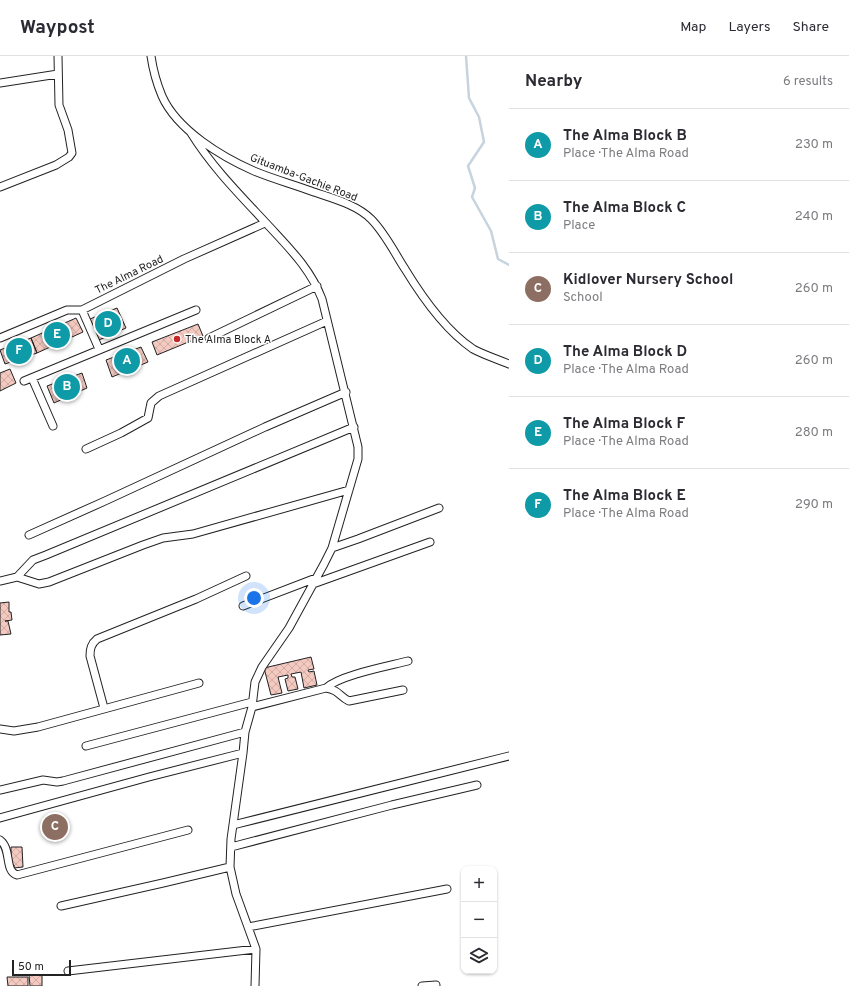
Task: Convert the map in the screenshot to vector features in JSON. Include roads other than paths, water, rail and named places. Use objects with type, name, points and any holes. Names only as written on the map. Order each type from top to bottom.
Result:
[{"type":"street","points":[[0,187],[56,165],[69,157],[72,153],[68,130],[59,105],[58,56]]},
{"type":"street","name":"Gituamba-Gachie Road","points":[[150,56],[163,98],[176,117],[191,133],[229,158],[255,171],[329,197],[354,208],[370,218],[384,235],[421,296],[459,338],[474,349],[509,364]]},
{"type":"street","points":[[0,83],[58,74]]},
{"type":"street","points":[[191,133],[204,154],[302,262],[317,286],[346,392],[358,447],[358,459],[332,548],[289,628],[262,667],[255,682],[252,704],[245,732],[244,753],[233,826],[230,866],[236,894],[256,950],[255,986]]},
{"type":"street","name":"The Alma Road","points":[[0,338],[67,310],[82,310],[184,259],[265,223]]},
{"type":"street","points":[[209,338],[317,286]]},
{"type":"street","points":[[82,310],[99,349]]},
{"type":"street","points":[[24,381],[196,310]]},
{"type":"street","points":[[86,449],[145,420],[149,414],[150,403],[159,396],[327,321]]},
{"type":"street","points":[[32,378],[53,426]]},
{"type":"street","points":[[29,535],[120,495],[265,426],[346,392]]},
{"type":"street","points":[[0,581],[17,577],[33,560],[39,557],[354,427]]},
{"type":"street","points":[[17,577],[39,584],[49,582],[163,538],[192,534],[349,490]]},
{"type":"street","points":[[332,548],[439,508]]},
{"type":"street","points":[[243,606],[430,542]]},
{"type":"street","points":[[104,708],[90,656],[90,650],[93,642],[196,599],[246,576]]},
{"type":"street","points":[[326,688],[330,684],[342,678],[408,661]]},
{"type":"street","points":[[0,729],[14,731],[30,728],[199,683]]},
{"type":"street","points":[[86,746],[252,704],[326,688],[340,693],[349,701],[403,690]]},
{"type":"street","points":[[0,790],[43,780],[57,782],[63,781],[245,732]]},
{"type":"street","points":[[0,818],[149,777],[244,753]]},
{"type":"street","points":[[233,826],[509,756]]},
{"type":"street","points":[[231,847],[392,805],[477,785]]},
{"type":"street","points":[[0,840],[6,848],[11,871],[17,875],[188,830]]},
{"type":"street","points":[[61,906],[156,885],[230,866]]},
{"type":"street","points":[[248,927],[447,889]]},
{"type":"street","points":[[68,971],[256,950]]},
{"type":"street","points":[[422,986],[436,985]]},
{"type":"waterway","points":[[466,56],[469,98],[479,117],[484,142],[468,166],[475,188],[472,197],[491,231],[498,259],[509,265]]},
{"type":"place","name":"The Alma Block D","points":[[108,324]]},
{"type":"place","name":"The Alma Block F","points":[[57,335]]},
{"type":"place","name":"The Alma Block A","points":[[177,339]]},
{"type":"place","name":"The Alma Block E","points":[[19,351]]},
{"type":"place","name":"The Alma Block B","points":[[127,361]]},
{"type":"place","name":"The Alma Block C","points":[[67,387]]},
{"type":"place","name":"Kidlover Nursery School","points":[[55,827]]}]
